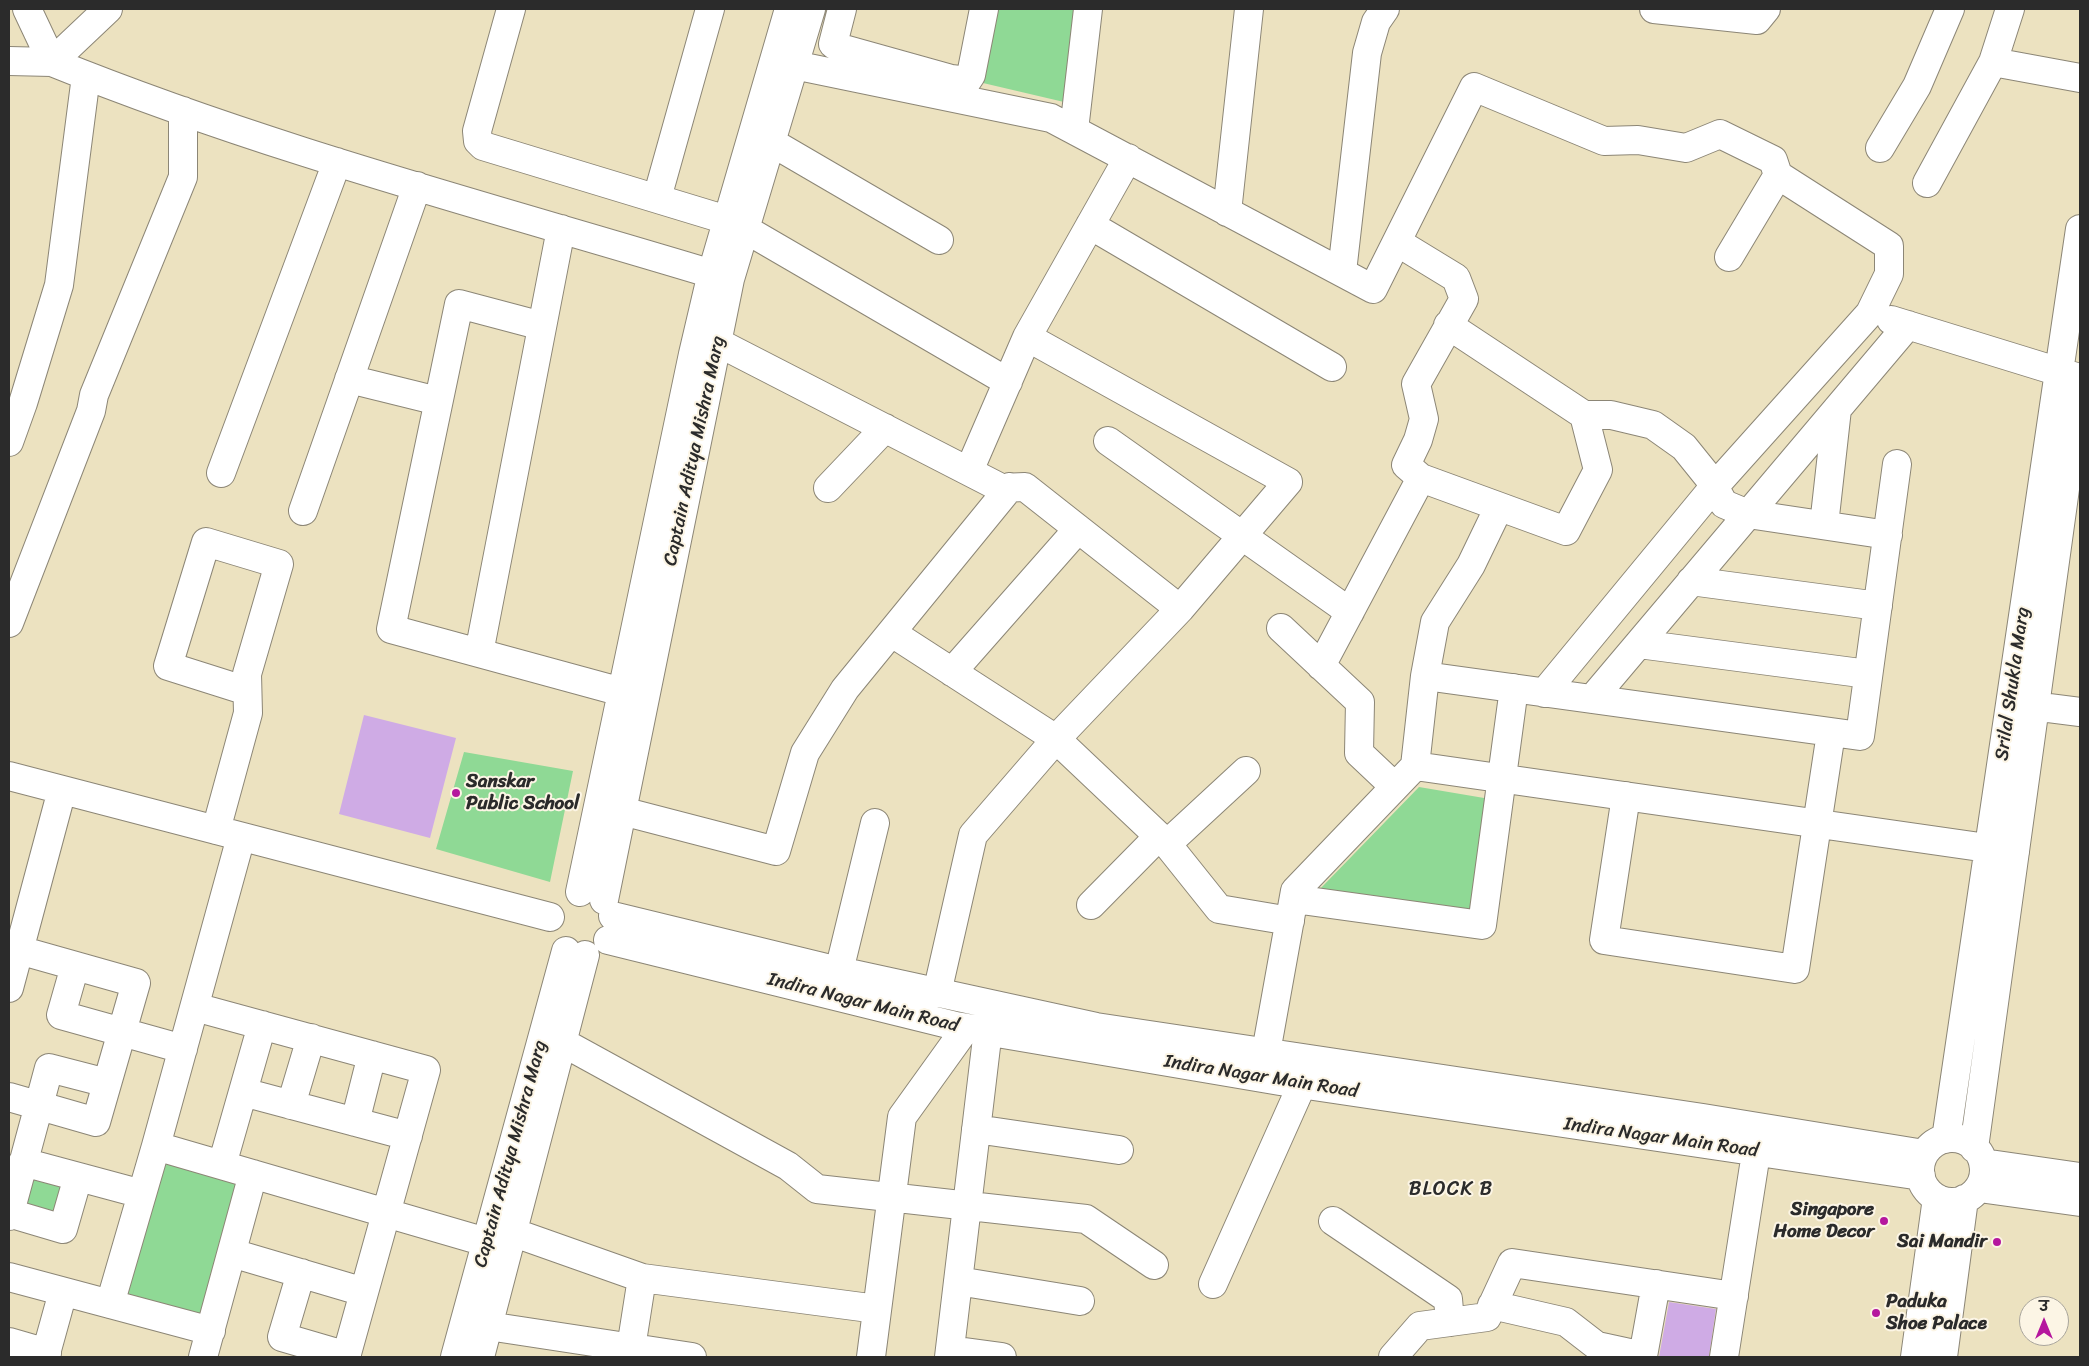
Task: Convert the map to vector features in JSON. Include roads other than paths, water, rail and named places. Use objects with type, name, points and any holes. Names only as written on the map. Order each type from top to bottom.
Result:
[{"type":"street","points":[[9,11],[15,9]]},
{"type":"street","points":[[26,9],[52,62]]},
{"type":"street","points":[[52,62],[108,9]]},
{"type":"street","points":[[511,9],[477,131],[478,141],[483,146],[657,198],[736,224],[1008,382]]},
{"type":"street","points":[[657,198],[710,9]]},
{"type":"street","name":"Captain Aditya Mishra Marg","points":[[601,912],[622,692],[691,363],[721,276],[736,224],[788,9]]},
{"type":"street","name":"Captain Aditya Mishra Marg","points":[[736,224],[771,142],[812,9]]},
{"type":"street","points":[[842,9],[833,44],[840,48],[942,77],[967,81],[971,76],[984,9]]},
{"type":"street","points":[[1074,130],[1088,9]]},
{"type":"street","points":[[1227,212],[1249,9]]},
{"type":"street","points":[[1342,272],[1367,53],[1376,22],[1385,9]]},
{"type":"street","points":[[1654,9],[1704,12],[1757,20],[1766,9]]},
{"type":"street","points":[[1880,148],[1917,86],[1950,9]]},
{"type":"street","points":[[1927,183],[1993,62],[2010,9]]},
{"type":"street","points":[[9,61],[52,62],[276,144],[721,276]]},
{"type":"street","points":[[1993,62],[2080,78]]},
{"type":"street","points":[[794,65],[1051,118],[1373,289],[1474,87],[1604,141],[1638,140],[1686,148],[1720,134],[1774,160],[1778,176],[1889,246],[1889,274],[1870,313],[1714,487],[1544,693]]},
{"type":"street","points":[[9,442],[16,401],[59,285],[86,76]]},
{"type":"street","points":[[9,623],[91,411],[94,396],[182,177],[182,111]]},
{"type":"street","points":[[771,142],[939,240]]},
{"type":"street","points":[[969,471],[1027,337],[1128,158]]},
{"type":"street","points":[[222,473],[337,162]]},
{"type":"street","points":[[1729,257],[1778,176]]},
{"type":"street","points":[[303,510],[417,186]]},
{"type":"street","points":[[1090,225],[1332,367]]},
{"type":"street","points":[[479,653],[561,229]]},
{"type":"street","name":"Srilal Shukla Marg","points":[[1943,1357],[1975,1174],[2002,850],[2073,377],[2080,230]]},
{"type":"street","points":[[1397,242],[1456,278],[1464,299],[1416,384],[1424,420],[1418,440],[1406,464],[1421,478],[1566,531],[1598,470],[1584,415]]},
{"type":"street","name":"Captain Aditya Mishra Marg","points":[[601,912],[717,342],[721,276]]},
{"type":"street","points":[[542,326],[458,304],[391,629],[622,692]]},
{"type":"street","points":[[1870,313],[2073,377]]},
{"type":"street","points":[[1448,325],[1584,415],[1611,415],[1653,425],[1684,447],[1714,487],[1724,504],[1748,514],[1888,535]]},
{"type":"street","points":[[1592,699],[1908,325]]},
{"type":"street","points":[[937,993],[972,835],[1056,739],[1180,609],[1288,482],[1027,337]]},
{"type":"street","points":[[717,342],[1002,488],[1025,487],[1180,609]]},
{"type":"street","points":[[349,379],[438,401]]},
{"type":"street","points":[[1824,525],[1838,409]]},
{"type":"street","points":[[828,488],[885,428]]},
{"type":"street","points":[[1108,440],[1350,612]]},
{"type":"street","points":[[1425,676],[1860,736],[1897,464]]},
{"type":"street","points":[[1321,666],[1421,478]]},
{"type":"street","points":[[622,811],[776,851],[805,753],[846,690],[1010,487]]},
{"type":"street","points":[[1263,1065],[1296,891],[1415,766],[1425,676],[1435,622],[1471,565],[1499,507]]},
{"type":"street","points":[[952,672],[1078,529]]},
{"type":"street","points":[[110,1304],[195,1007],[228,834],[248,714],[247,674],[279,564],[206,542],[168,666],[247,691]]},
{"type":"street","points":[[1692,581],[1878,606]]},
{"type":"street","points":[[1281,628],[1360,702],[1358,753],[1394,787]]},
{"type":"street","points":[[892,633],[1056,739],[1163,840],[1219,909],[1292,910],[1482,925],[1514,688]]},
{"type":"street","points":[[1639,644],[1868,674]]},
{"type":"street","points":[[2023,704],[2080,712]]},
{"type":"street","points":[[1626,796],[1604,940],[1795,969],[1831,732]]},
{"type":"street","points":[[1415,766],[2002,850]]},
{"type":"street","points":[[1091,906],[1163,840],[1246,771]]},
{"type":"street","points":[[9,776],[550,917]]},
{"type":"street","points":[[9,988],[15,955],[62,790]]},
{"type":"street","points":[[839,971],[875,823]]},
{"type":"street","name":"Srilal Shukla Marg","points":[[1930,1157],[2002,850]]},
{"type":"street","points":[[564,897],[601,912],[601,949],[576,953],[555,941],[552,934],[550,917],[554,907],[564,897]]},
{"type":"street","name":"Indira Nagar Main Road","points":[[601,912],[839,971],[1263,1065],[1301,1084],[1758,1140],[1930,1157],[1957,1139],[1975,1174]]},
{"type":"street","name":"Indira Nagar Main Road","points":[[601,912],[977,1030],[1263,1065],[1314,1059],[1758,1140]]},
{"type":"street","name":"Captain Aditya Mishra Marg","points":[[455,1357],[500,1237],[562,1042],[576,953]]},
{"type":"street","name":"Captain Aditya Mishra Marg","points":[[480,1357],[488,1326],[500,1237],[576,953]]},
{"type":"street","points":[[9,1097],[96,1122],[136,984],[75,966],[15,955]]},
{"type":"street","points":[[75,966],[61,1015],[183,1049]]},
{"type":"street","points":[[871,1357],[902,1117],[977,1030],[991,1004]]},
{"type":"street","points":[[195,1007],[426,1070],[347,1357],[282,1337],[301,1273]]},
{"type":"street","points":[[222,1165],[262,1025]]},
{"type":"street","points":[[977,1030],[976,1129],[949,1354],[1002,1357]]},
{"type":"street","points":[[291,1105],[310,1038]]},
{"type":"street","points":[[562,1042],[788,1166],[817,1189],[1086,1219],[1154,1265]]},
{"type":"street","points":[[355,1122],[372,1056]]},
{"type":"street","points":[[1213,1284],[1301,1084],[1314,1059]]},
{"type":"street","points":[[78,1177],[63,1229],[9,1215],[49,1068],[107,1083]]},
{"type":"street","points":[[243,1092],[408,1136]]},
{"type":"street","points":[[976,1129],[1119,1150]]},
{"type":"street","points":[[1724,1357],[1758,1140]]},
{"type":"street","points":[[156,1146],[386,1213],[500,1237],[642,1278],[877,1309]]},
{"type":"street","points":[[1930,1157],[1926,1188],[1936,1198],[1951,1202],[1975,1174]]},
{"type":"street","points":[[23,1162],[142,1194]]},
{"type":"street","points":[[203,1357],[253,1174]]},
{"type":"street","points":[[1975,1174],[2080,1177]]},
{"type":"street","points":[[1975,1174],[2080,1202]]},
{"type":"street","points":[[1915,1357],[1936,1198]]},
{"type":"street","points":[[1333,1221],[1448,1300],[1450,1322]]},
{"type":"street","points":[[232,1253],[364,1292]]},
{"type":"street","points":[[1393,1357],[1420,1326],[1487,1317],[1512,1263],[1734,1296]]},
{"type":"street","points":[[9,1277],[210,1331]]},
{"type":"street","points":[[631,1348],[642,1278]]},
{"type":"street","points":[[958,1281],[1080,1302]]},
{"type":"street","points":[[1492,1305],[1566,1322],[1590,1349],[1597,1346],[1643,1356],[1656,1284]]},
{"type":"street","points":[[9,1342],[46,1355],[63,1292]]},
{"type":"street","points":[[488,1326],[692,1357]]},
{"type":"place","name":"Sanskar Public School","points":[[456,793]]},
{"type":"place","name":"Singapore Home Decor","points":[[1884,1221]]},
{"type":"place","name":"Sai Mandir","points":[[1997,1242]]},
{"type":"place","name":"Paduka Shoe Palace","points":[[1876,1313]]},
{"type":"district","name":"BLOCK B","points":[[1451,1190]]}]
